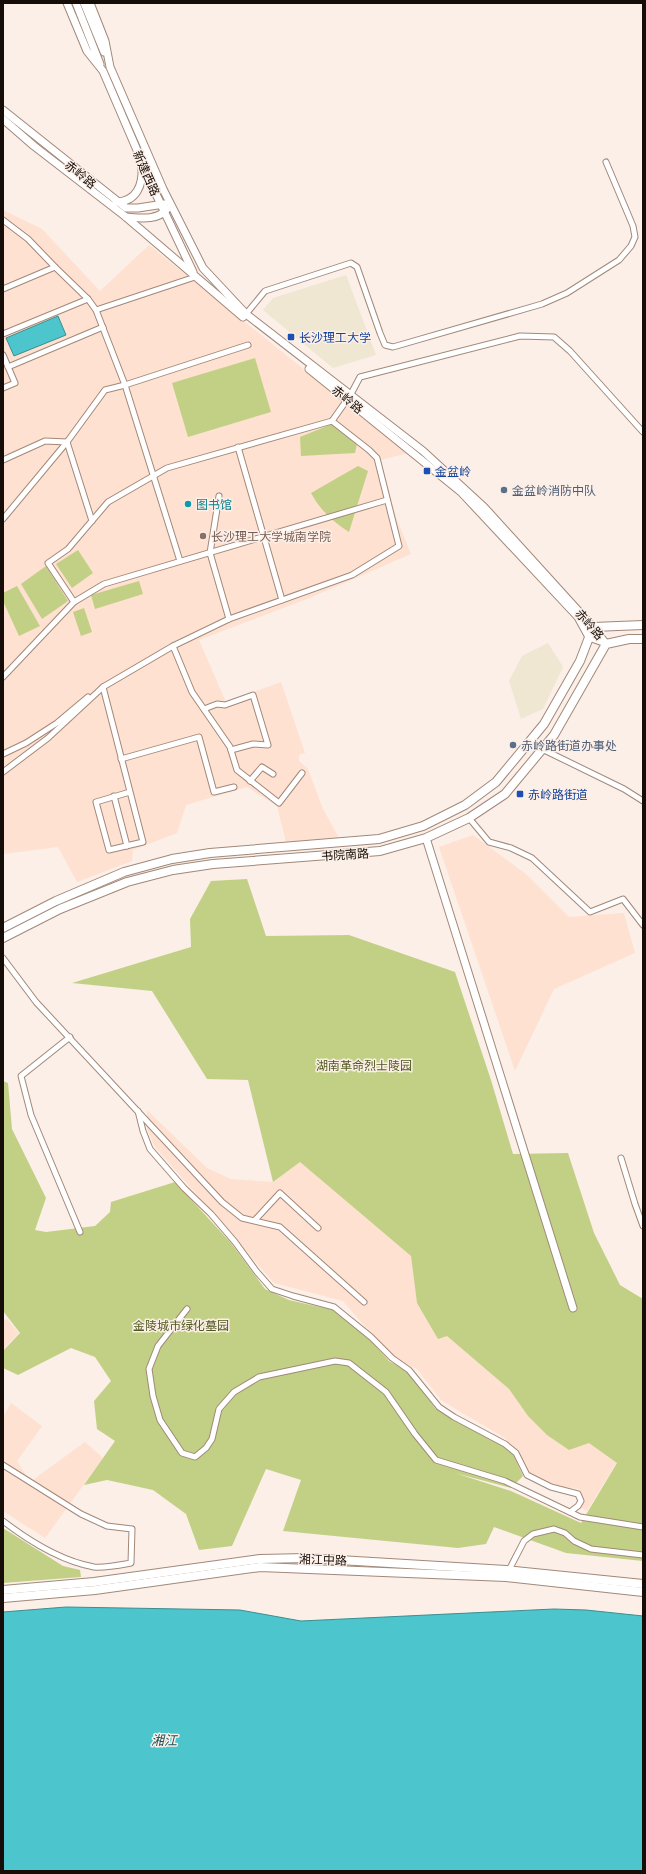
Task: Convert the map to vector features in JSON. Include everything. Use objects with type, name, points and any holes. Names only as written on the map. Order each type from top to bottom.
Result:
[{"type":"main road","name":"新建西路","points":[[67,3],[86,50],[106,69]]},
{"type":"main road","name":"新建西路","points":[[76,3],[169,202]]},
{"type":"main road","name":"新建西路","points":[[84,3],[106,69],[141,160],[193,276]]},
{"type":"main road","name":"新建西路","points":[[90,3],[105,41],[106,69]]},
{"type":"main road","name":"赤岭路","points":[[3,110],[116,202],[126,208],[138,208],[169,202],[203,268],[246,314],[349,397],[461,492],[578,617],[589,637],[606,644]]},
{"type":"main road","name":"赤岭路","points":[[3,120],[34,146],[126,217],[232,308],[423,451],[484,507],[593,627],[606,644]]},
{"type":"main road","points":[[116,202],[122,202],[133,197],[139,189],[143,178],[141,160]]},
{"type":"main road","points":[[126,217],[149,219],[165,212],[169,202]]},
{"type":"main road","points":[[593,627],[643,625]]},
{"type":"main road","name":"书院南路","points":[[3,928],[56,901],[124,872],[172,859],[210,853],[379,839],[423,826],[466,805],[496,782],[544,724],[580,661],[593,627]]},
{"type":"main road","points":[[606,644],[629,639],[643,639]]},
{"type":"main road","name":"书院南路","points":[[3,938],[60,909],[127,882],[174,870],[213,864],[380,851],[426,838],[469,818],[505,794],[554,735],[606,644]]},
{"type":"main road","points":[[426,838],[573,1308]]},
{"type":"main road","name":"湘江中路","points":[[3,1590],[94,1582],[260,1559],[306,1558],[509,1570],[643,1584]]},
{"type":"main road","name":"湘江中路","points":[[3,1598],[95,1590],[260,1567],[506,1577],[643,1592]]},
{"type":"street","points":[[246,314],[265,291],[351,263],[357,268],[385,345],[393,347],[542,304],[567,293],[619,260],[631,246],[635,237],[633,226],[606,162]]},
{"type":"street","points":[[3,220],[28,239],[88,299],[96,310],[125,385],[180,561]]},
{"type":"street","points":[[3,289],[55,267]]},
{"type":"street","points":[[96,310],[193,276]]},
{"type":"street","points":[[3,334],[88,299]]},
{"type":"street","points":[[8,367],[103,327]]},
{"type":"street","points":[[74,602],[48,563],[68,549],[108,502],[167,468],[332,421],[349,397],[360,377],[520,336],[554,337],[570,351],[643,432]]},
{"type":"street","points":[[3,519],[67,442],[105,390],[125,385],[248,345]]},
{"type":"street","points":[[3,355],[15,383],[3,388]]},
{"type":"street","points":[[3,754],[26,743],[57,722],[82,701],[103,687],[173,646],[229,619],[352,574],[399,546],[377,458],[332,421]]},
{"type":"street","points":[[3,460],[45,441],[67,442]]},
{"type":"street","points":[[67,442],[92,521]]},
{"type":"street","points":[[238,447],[282,600]]},
{"type":"street","points":[[218,496],[210,552],[229,619]]},
{"type":"street","points":[[3,677],[74,602],[104,584],[387,500]]},
{"type":"street","points":[[173,646],[192,692],[231,750],[237,770],[278,803],[302,773]]},
{"type":"street","points":[[103,687],[143,842],[109,850],[96,802],[130,792]]},
{"type":"street","points":[[3,772],[48,738],[103,687]]},
{"type":"street","points":[[204,709],[217,704],[226,705],[252,695],[268,745],[253,744],[231,750]]},
{"type":"street","points":[[121,759],[199,737],[214,792],[234,787]]},
{"type":"street","points":[[542,750],[624,789],[643,801]]},
{"type":"street","points":[[250,781],[262,766],[272,774]]},
{"type":"street","points":[[114,796],[127,846]]},
{"type":"street","points":[[469,818],[489,842],[511,848],[532,858],[590,912],[623,899],[643,925]]},
{"type":"street","points":[[3,958],[36,1002],[222,1202],[242,1218],[256,1220],[280,1227],[364,1302]]},
{"type":"street","points":[[70,1037],[21,1076],[31,1115],[80,1232]]},
{"type":"street","points":[[138,1111],[142,1131],[150,1149],[184,1188],[211,1214],[272,1289],[334,1307],[345,1315],[371,1337],[392,1358],[409,1370],[439,1407],[454,1418],[505,1444],[516,1453],[527,1475],[551,1487],[578,1494],[581,1501],[578,1506],[570,1512]]},
{"type":"street","points":[[621,1158],[643,1226]]},
{"type":"street","points":[[256,1220],[280,1193],[318,1228]]},
{"type":"street","points":[[187,1309],[158,1346],[149,1369],[153,1396],[160,1420],[182,1453],[196,1457],[206,1448],[212,1439],[219,1409],[234,1392],[260,1377],[335,1361],[348,1363],[386,1392],[415,1434],[436,1460],[505,1481],[580,1518],[643,1527]]},
{"type":"street","points":[[3,1465],[81,1514],[107,1526],[132,1529],[131,1563],[95,1567],[64,1558],[20,1534],[3,1521]]},
{"type":"street","points":[[509,1570],[524,1541],[533,1534],[554,1529],[565,1532],[574,1541],[591,1549],[643,1555]]},
{"type":"shaded area","name":"长沙理工大学城南学院","points":[[3,210],[42,229],[100,291],[149,245],[408,453],[381,460],[396,517],[411,554],[312,597],[199,640],[226,702],[281,682],[305,753],[299,755],[299,761],[308,769],[323,809],[339,838],[286,842],[277,806],[247,787],[186,805],[177,833],[133,850],[132,861],[77,882],[58,847],[3,854]]},
{"type":"shaded area","points":[[346,275],[376,355],[333,368],[263,310],[273,298]]},
{"type":"shaded area","points":[[548,643],[563,667],[543,709],[521,719],[509,681],[522,656]]},
{"type":"shaded area","points":[[473,835],[526,874],[569,917],[624,913],[635,953],[554,989],[515,1071],[439,847]]},
{"type":"shaded area","points":[[147,1110],[207,1168],[231,1179],[273,1182],[300,1162],[411,1256],[417,1303],[447,1336],[509,1389],[528,1416],[589,1443],[617,1462],[587,1511],[578,1506],[579,1489],[557,1486],[528,1472],[505,1438],[442,1401],[417,1369],[392,1358],[343,1301],[274,1283],[155,1147],[147,1129]]},
{"type":"shaded area","points":[[7,1319],[19,1333],[3,1350],[3,1322]]},
{"type":"shaded area","points":[[11,1403],[42,1426],[17,1461],[30,1482],[85,1442],[103,1458],[45,1538],[3,1511],[3,1417]]},
{"type":"green space","points":[[255,358],[271,412],[188,437],[172,383]]},
{"type":"green space","points":[[332,424],[357,444],[355,453],[301,456],[300,437]]},
{"type":"green space","points":[[358,466],[368,471],[349,532],[327,515],[318,505],[311,493]]},
{"type":"green space","points":[[78,550],[93,573],[72,588],[56,564]]},
{"type":"green space","points":[[46,566],[68,601],[42,619],[21,584]]},
{"type":"green space","points":[[139,581],[143,594],[95,609],[91,595]]},
{"type":"green space","points":[[17,586],[40,626],[19,636],[3,601],[3,593]]},
{"type":"green space","points":[[84,608],[92,632],[81,636],[73,612]]},
{"type":"green space","points":[[247,879],[266,936],[349,935],[455,972],[491,1080],[513,1154],[568,1153],[594,1233],[620,1285],[643,1299],[643,1561],[566,1553],[494,1527],[486,1544],[458,1548],[283,1531],[301,1480],[266,1469],[232,1546],[199,1550],[186,1514],[153,1490],[107,1480],[84,1485],[115,1441],[97,1429],[94,1401],[111,1381],[95,1357],[71,1348],[18,1375],[3,1368],[3,1351],[20,1333],[3,1311],[3,1081],[8,1083],[12,1129],[46,1198],[35,1230],[46,1232],[95,1226],[110,1212],[111,1202],[175,1182],[231,1243],[265,1289],[289,1300],[333,1310],[368,1338],[389,1361],[407,1371],[435,1408],[453,1420],[503,1446],[513,1454],[523,1476],[511,1488],[455,1473],[511,1491],[581,1523],[617,1463],[589,1443],[569,1450],[547,1435],[528,1416],[509,1389],[447,1336],[438,1339],[417,1303],[411,1256],[300,1162],[273,1182],[248,1080],[207,1079],[152,991],[72,983],[191,947],[190,919],[211,881]]},
{"type":"green space","points":[[3,1528],[63,1566],[80,1570],[81,1577],[3,1583]]},
{"type":"water","points":[[58,316],[66,335],[14,356],[6,338]]},
{"type":"water","name":"湘江","points":[[66,1607],[240,1610],[301,1621],[554,1609],[586,1610],[643,1616],[643,1871],[3,1871],[3,1612]]},
{"type":"place","name":"长沙理工大学","points":[[291,337]]},
{"type":"place","name":"金盆岭","points":[[427,471]]},
{"type":"place","name":"金盆岭消防中队","points":[[504,490]]},
{"type":"place","name":"图书馆","points":[[188,504]]},
{"type":"place","name":"长沙理工大学城南学院","points":[[203,536]]},
{"type":"place","name":"赤岭路街道办事处","points":[[513,745]]},
{"type":"place","name":"赤岭路街道","points":[[520,794]]},
{"type":"park label","name":"湖南革命烈士陵园","points":[[364,1065]]},
{"type":"park label","name":"金陵城市绿化墓园","points":[[181,1325]]}]
